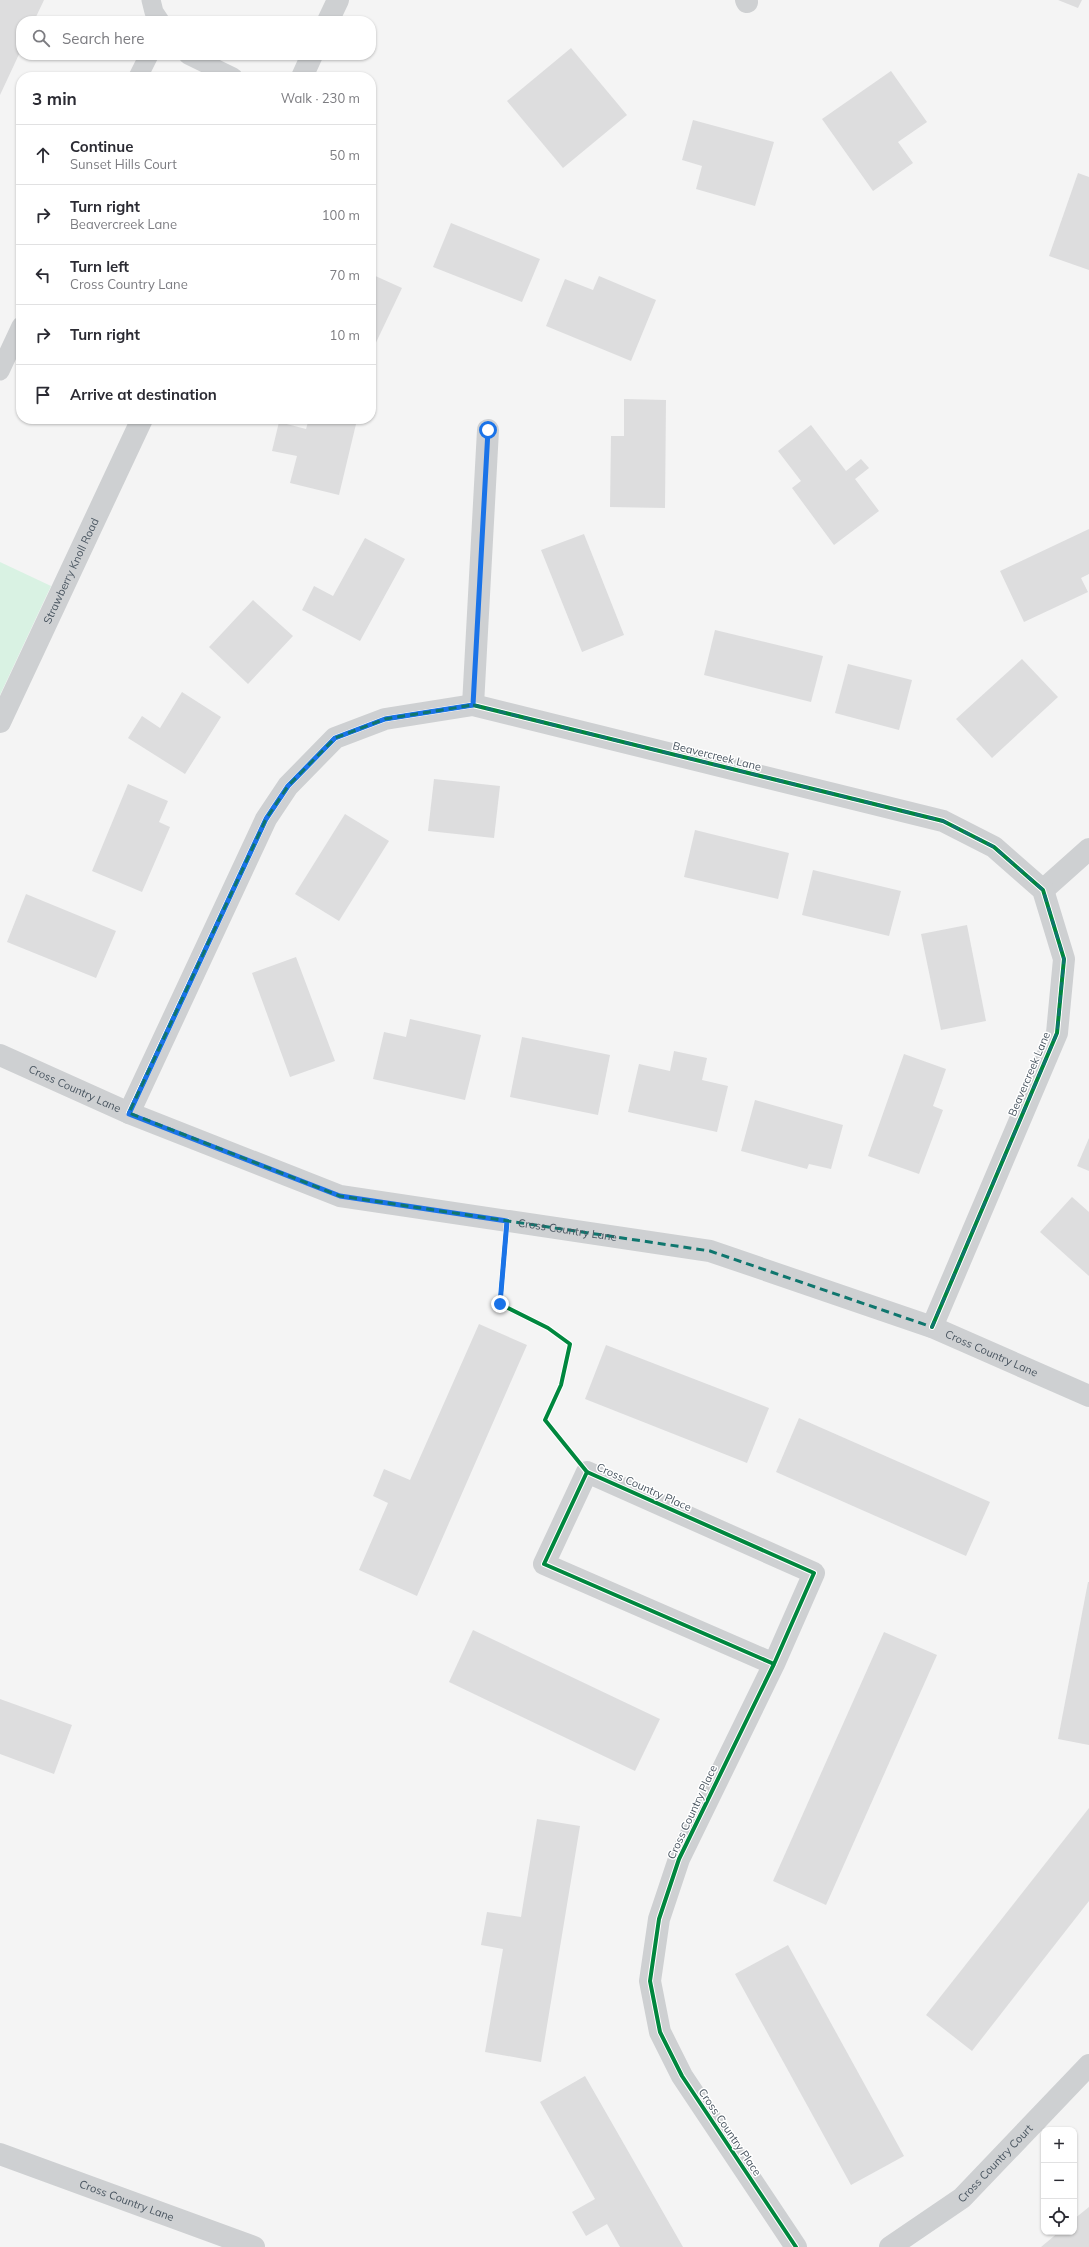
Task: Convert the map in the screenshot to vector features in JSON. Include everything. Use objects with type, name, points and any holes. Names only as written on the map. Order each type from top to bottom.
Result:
[{"type":"street","points":[[330,16],[338,0]]},
{"type":"street","points":[[304,72],[310,60]]},
{"type":"street","name":"Strawberry Knoll Road","points":[[0,722],[140,424]]},
{"type":"street","points":[[473,705],[488,430]]},
{"type":"street","name":"Beavercreek Lane","points":[[129,1114],[266,819],[288,786],[335,738],[385,719],[473,705],[943,821],[994,847],[1042,890],[1064,959],[1057,1033],[932,1327]]},
{"type":"street","points":[[1042,890],[1089,849]]},
{"type":"street","name":"Cross Country Lane","points":[[0,1055],[129,1114],[340,1196],[710,1251],[932,1327],[1089,1396]]},
{"type":"street","name":"Cross Country Place","points":[[774,1664],[544,1564],[587,1472],[814,1573],[774,1664],[679,1859],[659,1919],[650,1981],[660,2032],[682,2076],[796,2247]]},
{"type":"street","name":"Cross Country Court","points":[[890,2247],[962,2198],[1089,2065]]},
{"type":"street","name":"Cross Country Lane","points":[[0,2154],[254,2247]]},
{"type":"lane","points":[[151,0],[157,16]]},
{"type":"lane","points":[[140,72],[146,60]]},
{"type":"lane","points":[[198,60],[223,72]]},
{"type":"lane","points":[[0,371],[16,338]]},
{"type":"highlighted area","points":[[473,705],[943,821],[994,847],[1043,890],[1064,959],[1057,1033],[932,1327],[710,1251],[340,1196],[129,1113],[266,819],[288,786],[335,738],[385,719]]},
{"type":"green space","points":[[0,562],[51,586],[0,695]]},
{"type":"building","points":[[0,0],[44,0],[36,16],[16,16],[16,60],[0,95]]},
{"type":"building","points":[[1058,0],[1082,0],[1078,8]]},
{"type":"building","points":[[571,48],[627,115],[563,168],[507,101]]},
{"type":"building","points":[[891,71],[927,122],[898,142],[913,163],[873,191],[822,119]]},
{"type":"building","points":[[693,120],[774,142],[755,206],[696,189],[702,166],[682,160]]},
{"type":"building","points":[[1078,173],[1089,177],[1089,270],[1049,256]]},
{"type":"building","points":[[451,223],[540,259],[522,302],[433,267]]},
{"type":"building","points":[[376,276],[402,288],[376,343]]},
{"type":"building","points":[[599,276],[656,300],[631,361],[546,326],[565,279],[593,290]]},
{"type":"building","points":[[624,399],[666,400],[665,508],[610,507],[611,436],[624,436]]},
{"type":"building","points":[[279,424],[287,424],[306,429],[308,424],[356,424],[339,495],[290,483],[297,456],[272,451]]},
{"type":"building","points":[[811,425],[846,471],[861,459],[869,468],[855,479],[879,511],[834,545],[792,488],[801,481],[778,451]]},
{"type":"building","points":[[1089,529],[1089,574],[1081,578],[1088,592],[1024,622],[1000,571]]},
{"type":"building","points":[[584,534],[624,635],[582,652],[541,550]]},
{"type":"building","points":[[365,538],[405,559],[360,641],[302,610],[314,586],[333,596]]},
{"type":"building","points":[[253,600],[293,636],[248,684],[209,647]]},
{"type":"building","points":[[715,630],[823,656],[811,702],[704,675]]},
{"type":"building","points":[[1022,659],[1058,697],[992,758],[956,719]]},
{"type":"building","points":[[848,664],[912,680],[899,730],[835,713]]},
{"type":"building","points":[[182,692],[221,717],[185,774],[128,738],[142,716],[160,728]]},
{"type":"building","points":[[434,779],[500,786],[494,838],[428,831]]},
{"type":"building","points":[[128,784],[168,801],[159,822],[170,827],[142,892],[92,871]]},
{"type":"building","points":[[345,814],[389,841],[339,921],[295,894]]},
{"type":"building","points":[[695,830],[789,853],[778,899],[684,877]]},
{"type":"building","points":[[813,870],[901,891],[889,936],[802,915]]},
{"type":"building","points":[[26,894],[116,931],[96,978],[7,942]]},
{"type":"building","points":[[967,925],[986,1021],[941,1030],[921,934]]},
{"type":"building","points":[[296,957],[335,1061],[290,1077],[252,973]]},
{"type":"building","points":[[410,1019],[481,1035],[465,1100],[373,1079],[384,1032],[406,1037]]},
{"type":"building","points":[[522,1037],[610,1055],[598,1115],[510,1097]]},
{"type":"building","points":[[674,1051],[707,1058],[702,1080],[728,1086],[717,1132],[628,1112],[639,1064],[670,1071]]},
{"type":"building","points":[[904,1054],[946,1069],[933,1106],[943,1110],[919,1174],[868,1156]]},
{"type":"building","points":[[755,1100],[843,1125],[831,1169],[809,1164],[807,1169],[741,1151]]},
{"type":"building","points":[[1089,1138],[1089,1171],[1077,1166]]},
{"type":"building","points":[[1072,1197],[1089,1212],[1089,1276],[1040,1232]]},
{"type":"building","points":[[479,1324],[527,1345],[417,1596],[359,1570],[388,1503],[373,1496],[384,1469],[410,1480]]},
{"type":"building","points":[[606,1345],[769,1408],[747,1463],[585,1399]]},
{"type":"building","points":[[799,1418],[990,1502],[966,1556],[776,1472]]},
{"type":"building","points":[[1089,1582],[1089,1745],[1058,1739]]},
{"type":"building","points":[[473,1630],[660,1719],[635,1771],[449,1682]]},
{"type":"building","points":[[884,1632],[937,1655],[826,1905],[773,1881]]},
{"type":"building","points":[[0,1699],[72,1725],[54,1774],[0,1754]]},
{"type":"building","points":[[1089,1808],[1089,1901],[972,2051],[926,2015]]},
{"type":"building","points":[[537,1819],[580,1826],[541,2062],[485,2052],[503,1949],[481,1945],[487,1912],[521,1917]]},
{"type":"building","points":[[788,1945],[904,2156],[851,2185],[735,1974]]},
{"type":"building","points":[[585,2076],[683,2247],[620,2247],[607,2224],[586,2236],[572,2212],[595,2199],[540,2102]]},
{"type":"building","points":[[1089,2207],[1089,2247],[1041,2247],[1055,2235],[1077,2235],[1077,2217]]},
{"type":"cycle path","points":[[129,1113],[266,819],[288,786],[335,738],[385,719],[473,705],[943,821],[994,847],[1043,890],[1064,959],[1057,1033],[932,1327]]},
{"type":"cycle path","points":[[507,1221],[500,1304],[548,1328],[570,1344],[561,1385],[545,1420],[587,1472]]},
{"type":"cycle path","points":[[774,1664],[544,1564],[587,1472],[814,1573],[774,1664],[679,1859],[659,1919],[650,1981],[660,2032],[682,2076],[796,2247]]},
{"type":"route","points":[[488,430],[473,705],[385,719],[335,738],[288,786],[266,819],[129,1114],[340,1196],[507,1221],[500,1304]]}]
